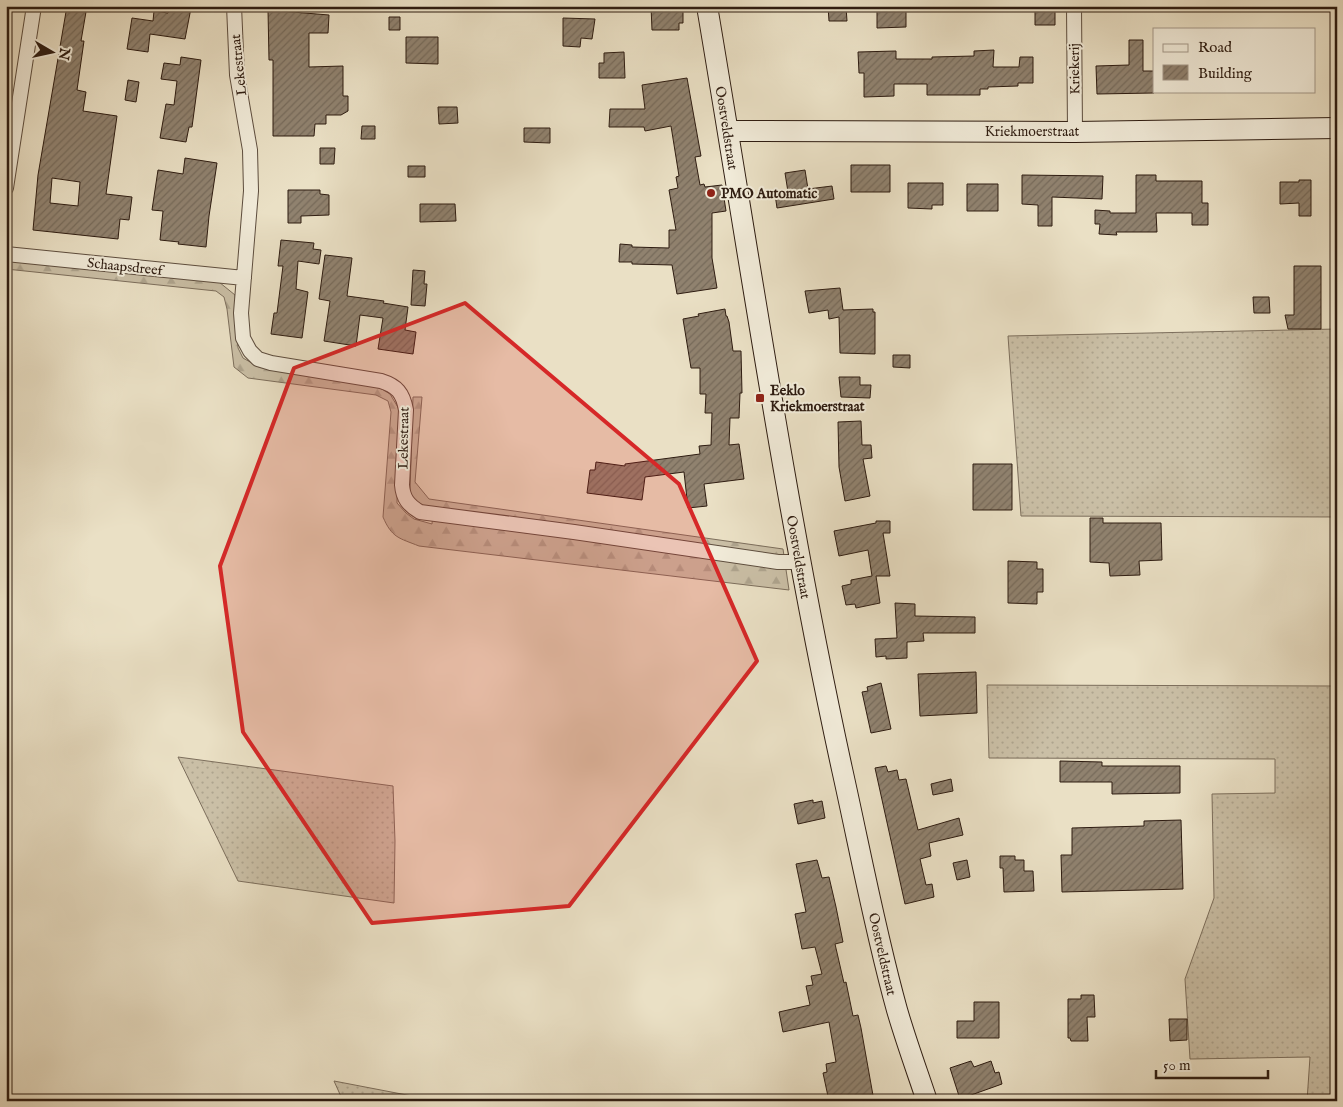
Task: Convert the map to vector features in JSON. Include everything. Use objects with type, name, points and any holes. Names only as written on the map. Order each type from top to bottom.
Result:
[{"type":"street","points":[[6,188],[34,6]]},
{"type":"street","name":"Lekestraat","points":[[234,6],[237,75],[250,150],[251,191],[241,313],[242,338],[250,351],[258,359],[271,364],[390,384],[404,398],[406,410],[403,495],[412,508],[420,512],[778,562],[799,562]]},
{"type":"street","name":"Oostveldstraat","points":[[707,6],[799,562],[822,678],[884,960],[898,1013],[927,1101]]},
{"type":"street","name":"Kriekerij","points":[[1074,6],[1075,132]]},
{"type":"street","name":"Kriekmoerstraat","points":[[728,132],[1075,132],[1337,128]]},
{"type":"street","name":"Schaapsdreef","points":[[6,254],[244,278]]},
{"type":"highlighted area","points":[[465,303],[679,484],[757,661],[569,906],[372,923],[243,732],[220,566],[294,368]]},
{"type":"green space","points":[[6,260],[219,282],[235,295],[238,348],[243,358],[259,367],[352,382],[380,388],[390,394],[399,409],[400,419],[397,503],[414,519],[432,524],[433,511],[419,505],[410,492],[413,397],[422,397],[415,482],[429,499],[783,549],[789,590],[419,546],[406,541],[393,533],[383,517],[391,412],[388,401],[376,395],[248,378],[234,367],[227,309],[224,297],[216,291],[6,269]]},
{"type":"green space","points":[[1337,329],[1337,517],[1021,516],[1008,336]]},
{"type":"green space","points":[[987,685],[1337,686],[1337,1101],[1307,1101],[1310,1057],[1190,1059],[1185,979],[1214,898],[1212,794],[1275,793],[1275,759],[989,758]]},
{"type":"green space","points":[[178,757],[393,786],[395,841],[394,903],[238,881]]},
{"type":"green space","points":[[334,1081],[438,1101],[343,1101]]},
{"type":"building","points":[[67,6],[87,6],[81,41],[84,41],[77,90],[86,92],[83,111],[117,116],[106,194],[132,197],[129,220],[120,219],[118,239],[33,230],[38,175]],"holes":[[[52,178],[80,182],[78,206],[50,203]]]},
{"type":"building","points":[[169,6],[191,8],[185,39],[150,34],[148,52],[127,49],[132,18],[153,21],[154,11],[168,13]]},
{"type":"building","points":[[651,6],[683,6],[683,23],[679,23],[679,30],[652,30]]},
{"type":"building","points":[[828,6],[846,7],[847,21],[829,21]]},
{"type":"building","points":[[1035,6],[1055,6],[1055,25],[1035,25]]},
{"type":"building","points":[[268,10],[329,15],[328,33],[309,33],[309,67],[343,66],[343,96],[348,96],[348,111],[341,115],[326,115],[326,124],[315,124],[314,136],[273,136],[273,60],[269,60]]},
{"type":"building","points":[[877,10],[906,10],[906,27],[877,28]]},
{"type":"building","points":[[389,17],[400,17],[400,30],[389,30]]},
{"type":"building","points":[[563,18],[595,19],[592,39],[581,38],[580,47],[563,46]]},
{"type":"building","points":[[406,37],[438,37],[438,64],[406,63]]},
{"type":"building","points":[[1129,40],[1143,40],[1143,71],[1153,71],[1154,93],[1097,94],[1096,66],[1129,65]]},
{"type":"building","points":[[994,50],[993,67],[1019,67],[1020,57],[1033,57],[1033,83],[1018,83],[1018,86],[988,87],[988,89],[980,89],[980,95],[927,95],[927,84],[894,84],[894,96],[864,97],[864,73],[859,73],[858,52],[896,51],[896,59],[932,59],[932,57],[974,56],[974,51]]},
{"type":"building","points":[[624,52],[625,78],[599,78],[599,63],[604,63],[604,53]]},
{"type":"building","points":[[181,57],[201,60],[192,127],[189,127],[186,142],[160,138],[166,104],[174,105],[177,81],[161,79],[164,63],[180,65]]},
{"type":"building","points":[[687,78],[701,156],[695,157],[700,185],[704,184],[705,187],[722,185],[726,211],[712,213],[712,258],[717,288],[677,294],[672,265],[619,262],[620,244],[632,245],[632,247],[669,248],[669,230],[676,230],[669,190],[678,188],[676,177],[679,176],[671,126],[645,131],[644,127],[609,127],[610,109],[645,109],[642,85]]},
{"type":"building","points":[[128,80],[139,82],[136,102],[125,100]]},
{"type":"building","points":[[438,107],[457,107],[458,123],[439,124]]},
{"type":"building","points":[[362,126],[375,126],[375,139],[361,139]]},
{"type":"building","points":[[524,128],[550,128],[550,143],[524,142]]},
{"type":"building","points":[[320,148],[335,148],[334,164],[320,164]]},
{"type":"building","points":[[185,158],[217,163],[206,247],[160,240],[163,211],[152,210],[158,170],[183,174]]},
{"type":"building","points":[[851,165],[890,165],[890,192],[851,192]]},
{"type":"building","points":[[408,166],[425,166],[425,177],[408,177]]},
{"type":"building","points":[[805,170],[808,189],[832,186],[834,199],[777,208],[775,194],[788,192],[785,173]]},
{"type":"building","points":[[1022,175],[1103,176],[1102,199],[1052,197],[1052,226],[1038,226],[1038,205],[1022,204]]},
{"type":"building","points":[[1136,175],[1156,175],[1156,181],[1202,181],[1202,203],[1208,203],[1208,225],[1192,225],[1192,213],[1156,213],[1157,232],[1116,232],[1117,235],[1099,234],[1100,224],[1095,224],[1095,210],[1110,211],[1110,213],[1136,213]]},
{"type":"building","points":[[1299,180],[1311,180],[1311,216],[1299,216],[1299,203],[1280,204],[1280,182],[1299,182]]},
{"type":"building","points":[[908,183],[943,183],[943,205],[932,205],[932,209],[908,208]]},
{"type":"building","points":[[967,184],[998,184],[998,211],[967,211]]},
{"type":"building","points":[[288,190],[320,190],[320,194],[329,195],[329,215],[301,216],[301,223],[288,223]]},
{"type":"building","points":[[420,204],[455,204],[456,221],[420,222]]},
{"type":"building","points":[[281,240],[314,243],[313,249],[321,250],[319,264],[298,261],[296,289],[308,292],[302,338],[271,334],[274,313],[277,313],[283,266],[278,266]]},
{"type":"building","points":[[325,255],[352,258],[347,296],[384,301],[383,303],[408,307],[405,330],[416,332],[413,354],[378,349],[383,318],[360,315],[356,346],[324,341],[330,301],[319,299]]},
{"type":"building","points":[[1294,266],[1321,266],[1321,329],[1288,329],[1285,315],[1294,315]]},
{"type":"building","points":[[413,270],[425,271],[424,284],[427,284],[425,306],[411,305]]},
{"type":"building","points":[[840,288],[843,310],[873,309],[873,312],[875,312],[875,354],[840,353],[839,317],[829,319],[828,310],[809,313],[805,291]]},
{"type":"building","points":[[1253,297],[1269,297],[1270,313],[1254,313]]},
{"type":"building","points":[[725,309],[733,351],[741,351],[742,393],[740,393],[739,418],[730,418],[729,445],[739,444],[744,479],[704,484],[707,506],[688,508],[684,472],[645,477],[642,500],[587,493],[590,470],[595,470],[596,462],[625,466],[625,464],[700,454],[699,446],[711,445],[712,413],[705,413],[706,394],[700,394],[700,368],[691,368],[683,319]]},
{"type":"building","points":[[893,355],[910,355],[910,368],[893,367]]},
{"type":"building","points":[[839,377],[860,377],[860,385],[871,385],[870,398],[841,397]]},
{"type":"building","points":[[861,421],[862,445],[871,445],[872,458],[863,459],[870,496],[845,501],[839,467],[838,422]]},
{"type":"building","points":[[973,464],[1012,464],[1012,510],[973,510]]},
{"type":"building","points":[[1090,518],[1103,518],[1103,523],[1161,523],[1162,560],[1139,561],[1140,575],[1110,576],[1109,563],[1090,562]]},
{"type":"building","points":[[876,521],[890,521],[890,533],[883,533],[890,576],[876,576],[880,603],[856,608],[855,604],[846,605],[842,586],[851,584],[851,580],[872,576],[868,550],[839,556],[834,531],[876,523]]},
{"type":"building","points":[[1008,561],[1037,562],[1037,569],[1043,569],[1043,592],[1037,592],[1037,604],[1008,603]]},
{"type":"building","points":[[895,603],[915,604],[915,616],[975,617],[975,633],[923,633],[924,641],[907,642],[907,658],[886,659],[886,656],[876,657],[875,639],[897,638]]},
{"type":"building","points":[[976,672],[977,713],[920,716],[918,674]]},
{"type":"building","points":[[881,683],[891,729],[871,733],[862,692],[868,691],[867,687]]},
{"type":"building","points":[[1060,761],[1102,762],[1102,766],[1180,766],[1180,793],[1112,794],[1112,782],[1060,782]]},
{"type":"building","points":[[886,766],[888,772],[897,770],[899,780],[906,779],[918,830],[959,818],[963,835],[929,843],[931,856],[920,859],[926,885],[932,884],[934,897],[905,904],[875,768]]},
{"type":"building","points":[[951,779],[953,791],[933,795],[931,784]]},
{"type":"building","points":[[813,800],[813,803],[822,801],[825,818],[798,824],[794,804]]},
{"type":"building","points":[[1181,820],[1183,889],[1062,892],[1061,855],[1072,855],[1072,828],[1144,826],[1144,821]]},
{"type":"building","points":[[1000,856],[1015,856],[1015,860],[1024,860],[1024,871],[1033,871],[1034,891],[1004,892],[1003,868],[1000,868]]},
{"type":"building","points":[[817,860],[822,878],[829,877],[843,942],[835,944],[853,1016],[858,1015],[874,1101],[829,1101],[823,1073],[827,1072],[826,1064],[836,1062],[829,1022],[783,1032],[779,1012],[810,1005],[806,986],[813,985],[811,976],[822,974],[815,947],[802,949],[795,914],[806,912],[796,864]]},
{"type":"building","points":[[967,860],[970,877],[957,880],[953,863]]},
{"type":"building","points":[[1081,995],[1094,995],[1095,1017],[1087,1017],[1088,1041],[1071,1041],[1068,1038],[1068,999],[1081,999]]},
{"type":"building","points":[[974,1002],[999,1002],[999,1038],[957,1038],[957,1021],[974,1021]]},
{"type":"building","points":[[1169,1019],[1187,1019],[1187,1040],[1170,1041]]},
{"type":"building","points":[[971,1061],[974,1067],[991,1061],[995,1073],[999,1072],[1002,1084],[960,1099],[950,1068]]},
{"type":"place","name":"PMO Automatic","points":[[711,193]]},
{"type":"place","name":"Eeklo Kriekmoerstraat","points":[[760,398]]}]
